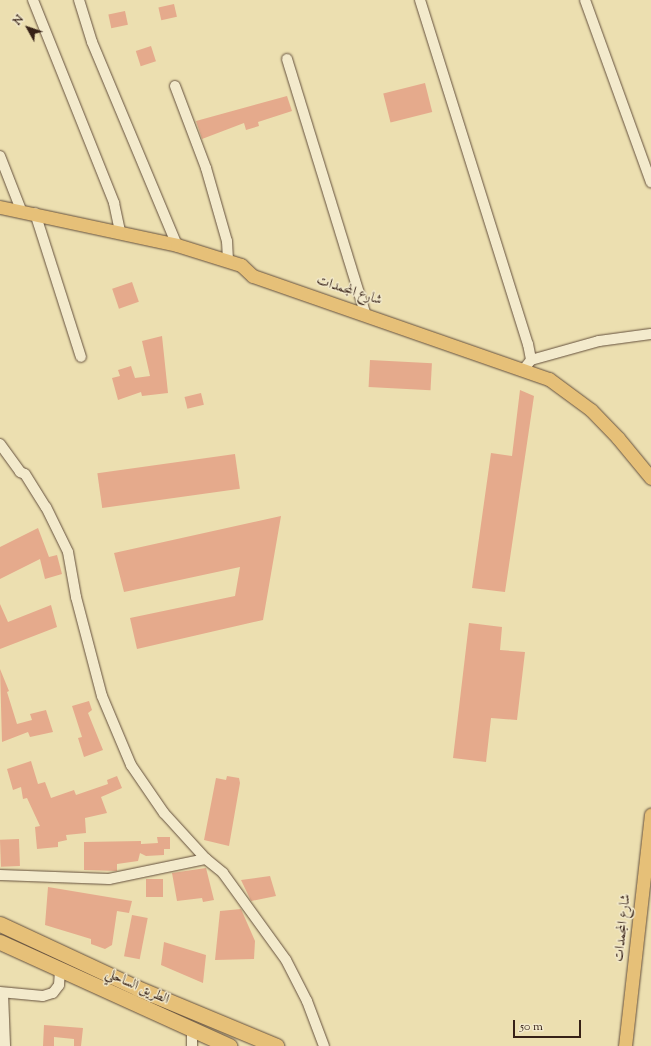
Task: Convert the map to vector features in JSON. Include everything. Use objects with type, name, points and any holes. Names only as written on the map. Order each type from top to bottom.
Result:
[{"type":"highway","name":"الطريق الساحلي","points":[[0,924],[60,953],[276,1046]]},
{"type":"highway","name":"الطريق الساحلي","points":[[0,942],[229,1046]]},
{"type":"highway","points":[[60,953],[60,969]]},
{"type":"main road","name":"شارع المجمدات","points":[[0,207],[21,210],[178,245],[242,265],[253,276],[527,365],[549,379],[591,410],[618,438],[651,478]]},
{"type":"main road","name":"شارع المجمدات","points":[[625,1046],[651,814]]},
{"type":"street","points":[[33,0],[114,203],[120,232]]},
{"type":"street","points":[[79,0],[92,42],[178,245]]},
{"type":"street","points":[[420,0],[527,365],[599,341],[651,334]]},
{"type":"street","points":[[585,0],[651,182]]},
{"type":"street","points":[[287,59],[365,313]]},
{"type":"street","points":[[175,86],[206,168],[227,241],[228,261]]},
{"type":"street","points":[[0,156],[21,210]]},
{"type":"street","points":[[35,214],[81,357]]},
{"type":"street","points":[[0,444],[20,472],[25,474],[46,507],[68,552],[76,597],[102,696],[131,765],[164,813],[206,859],[223,873],[286,960],[308,1001],[324,1046]]},
{"type":"street","points":[[0,875],[109,880],[206,859]]},
{"type":"street","points":[[5,1046],[2,992],[43,996],[53,993],[59,985],[60,969]]},
{"type":"street","points":[[192,1029],[192,1046]]},
{"type":"building","points":[[174,4],[177,17],[161,20],[158,8]]},
{"type":"building","points":[[125,11],[128,25],[111,28],[108,15]]},
{"type":"building","points":[[151,46],[156,61],[141,66],[136,51]]},
{"type":"building","points":[[425,83],[432,112],[391,123],[383,93]]},
{"type":"building","points":[[287,96],[292,111],[258,122],[259,126],[246,130],[244,123],[202,139],[196,121]]},
{"type":"building","points":[[132,282],[139,302],[119,309],[112,289]]},
{"type":"building","points":[[162,336],[168,393],[142,396],[141,392],[118,400],[112,378],[120,376],[118,370],[131,366],[135,378],[150,376],[142,341]]},
{"type":"building","points":[[370,360],[432,363],[431,390],[369,387]]},
{"type":"building","points":[[520,390],[534,396],[505,592],[472,588],[491,453],[512,456]]},
{"type":"building","points":[[201,393],[204,405],[187,409],[185,397]]},
{"type":"building","points":[[235,454],[240,489],[102,508],[97,473]]},
{"type":"building","points":[[281,516],[263,620],[137,649],[130,618],[235,596],[240,567],[124,592],[114,553]]},
{"type":"building","points":[[38,528],[49,557],[57,555],[62,574],[45,579],[40,559],[0,579],[0,547]]},
{"type":"building","points":[[0,604],[8,622],[51,605],[57,627],[0,649]]},
{"type":"building","points":[[469,623],[502,627],[500,650],[525,652],[517,720],[491,718],[486,762],[453,758]]},
{"type":"building","points":[[0,669],[9,691],[7,692],[17,724],[32,720],[30,714],[46,710],[53,732],[30,737],[28,732],[2,742]]},
{"type":"building","points":[[89,701],[92,710],[88,713],[103,750],[84,757],[78,738],[82,737],[72,706]]},
{"type":"building","points":[[31,761],[38,784],[45,782],[51,798],[74,790],[76,795],[108,784],[107,780],[117,776],[122,788],[101,797],[107,813],[85,818],[86,833],[66,835],[67,840],[58,842],[58,847],[37,849],[35,827],[40,826],[27,798],[23,799],[21,787],[13,790],[7,769]]},
{"type":"building","points":[[227,776],[239,778],[240,783],[229,846],[204,840],[216,778],[226,780]]},
{"type":"building","points":[[157,837],[170,837],[170,849],[164,849],[164,855],[146,856],[140,853],[138,861],[117,864],[117,871],[84,870],[84,842],[141,841],[141,844],[158,843]]},
{"type":"building","points":[[19,839],[20,866],[1,867],[0,840]]},
{"type":"building","points":[[206,868],[214,900],[203,902],[202,898],[177,901],[172,873]]},
{"type":"building","points":[[270,876],[276,896],[251,901],[241,880]]},
{"type":"building","points":[[146,879],[163,879],[163,897],[146,897]]},
{"type":"building","points":[[48,887],[132,901],[129,913],[117,911],[112,945],[105,949],[91,944],[91,939],[45,925]]},
{"type":"building","points":[[241,909],[255,941],[254,959],[215,960],[220,911]]},
{"type":"building","points":[[132,915],[148,918],[140,959],[124,956]]},
{"type":"building","points":[[164,942],[206,955],[203,983],[161,965]]},
{"type":"building","points":[[44,1025],[83,1028],[81,1046],[74,1046],[74,1039],[54,1037],[54,1046],[43,1046]]}]
